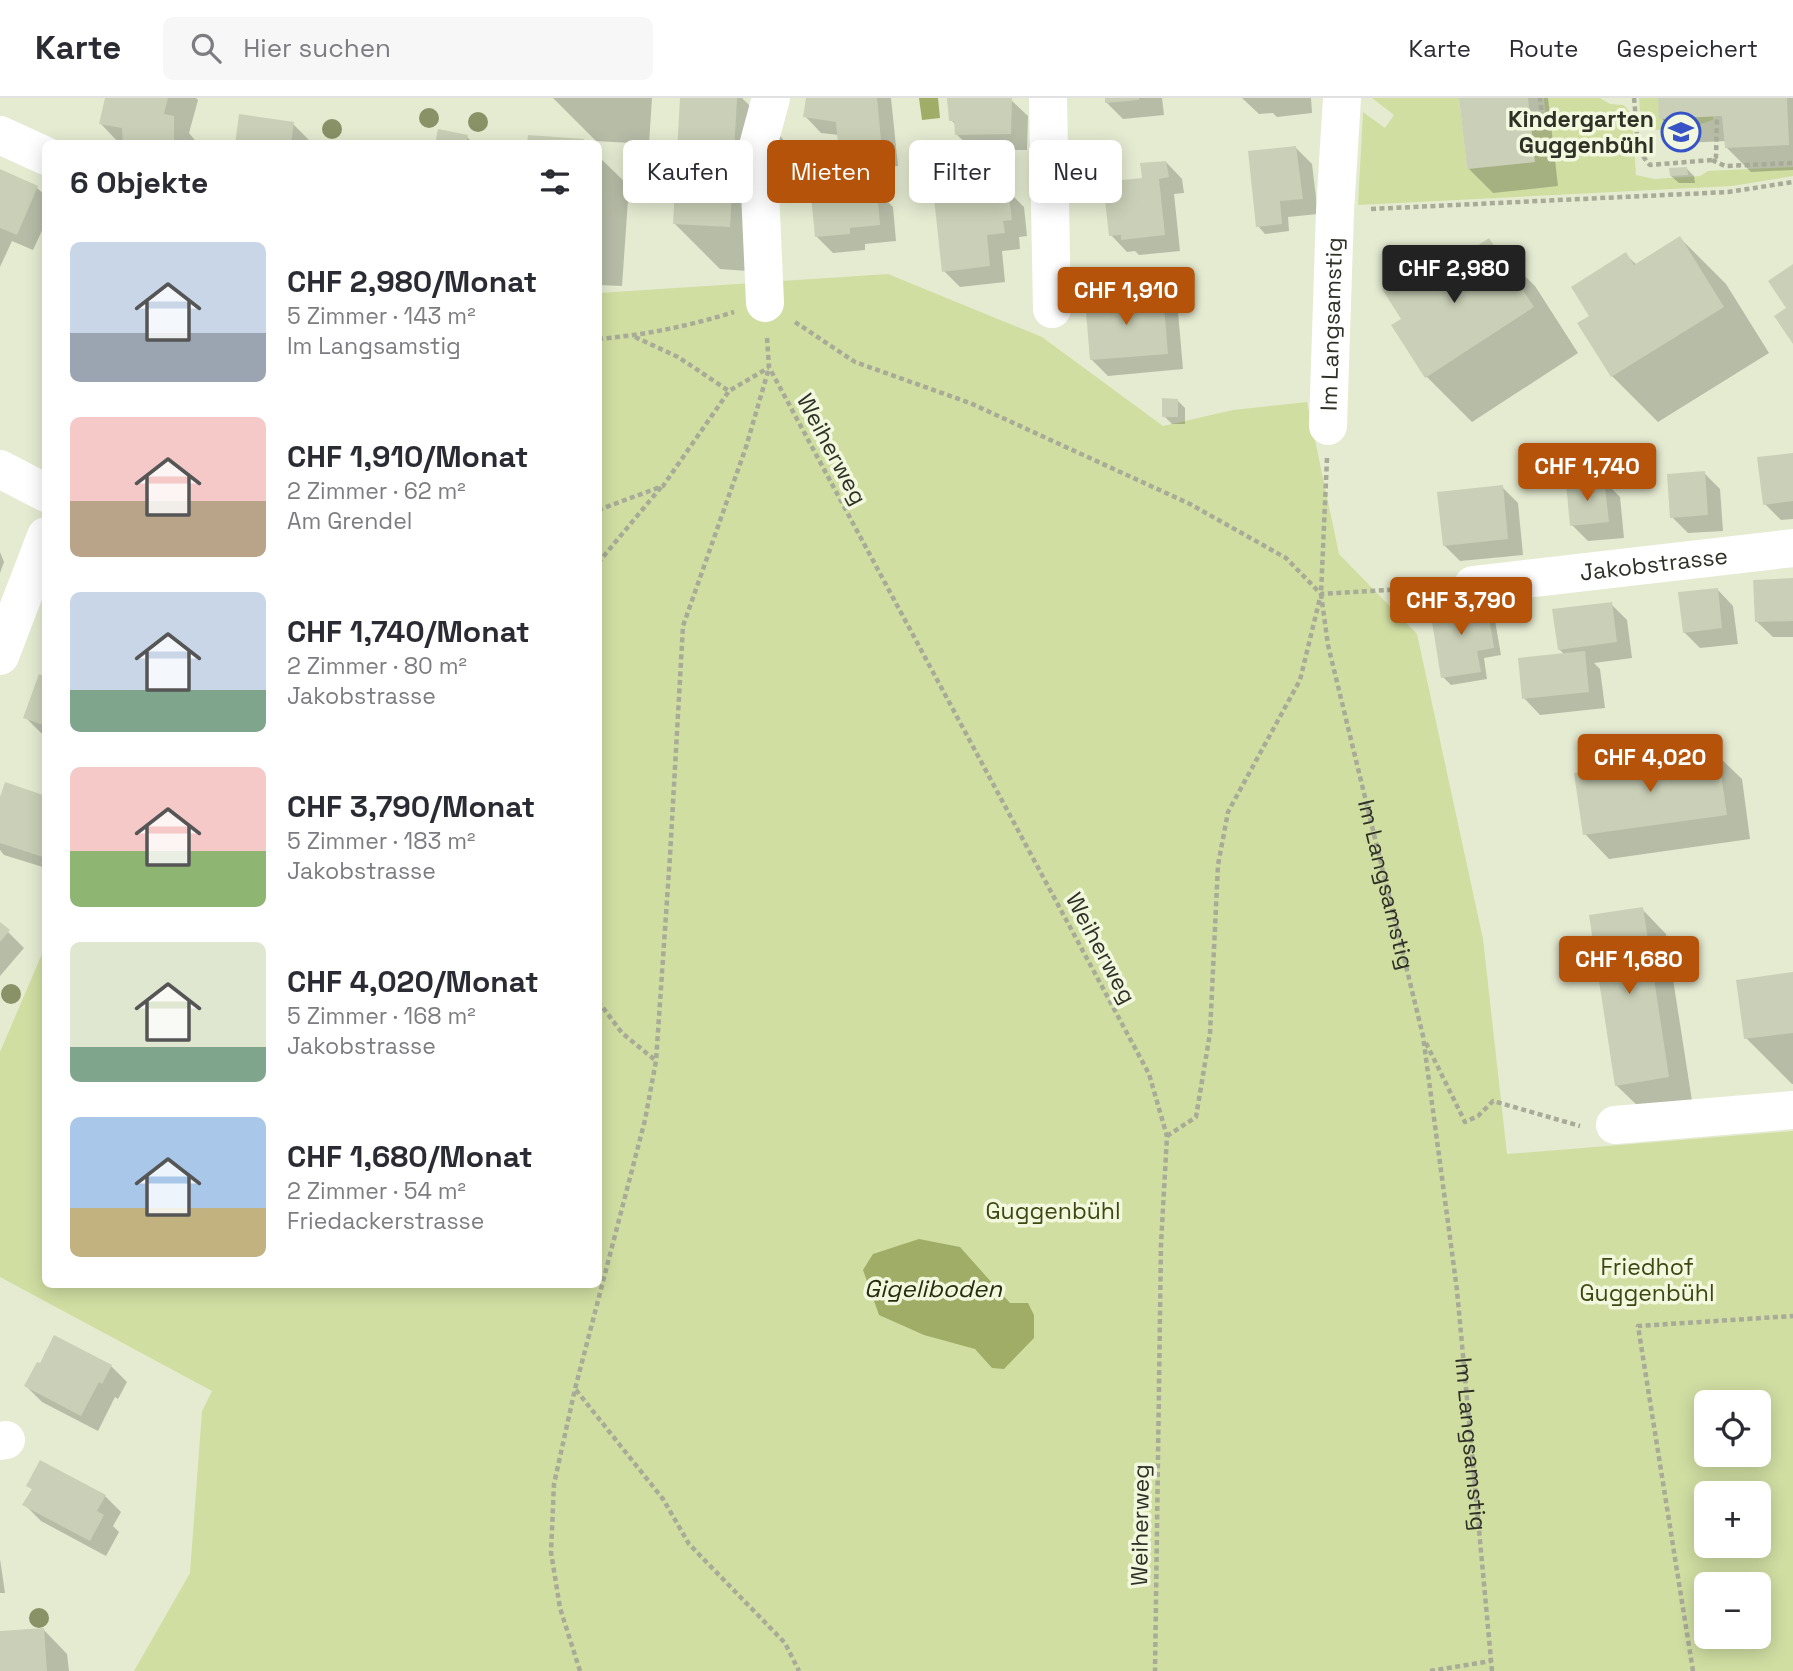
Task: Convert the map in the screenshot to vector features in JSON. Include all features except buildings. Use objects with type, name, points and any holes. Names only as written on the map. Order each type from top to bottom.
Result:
[{"type":"street","points":[[765,303],[758,146],[771,98]]},
{"type":"street","points":[[1048,98],[1052,309]]},
{"type":"street","name":"Im Langsamstig","points":[[1328,426],[1335,211],[1342,98]]},
{"type":"street","points":[[0,135],[42,154]]},
{"type":"street","points":[[0,469],[42,491]]},
{"type":"street","points":[[0,656],[42,547]]},
{"type":"street","name":"Jakobstrasse","points":[[1473,585],[1793,548]]},
{"type":"street","points":[[1615,1125],[1793,1110]]},
{"type":"path","points":[[1530,116],[1542,116],[1540,98]]},
{"type":"path","points":[[1634,98],[1637,143],[1650,164],[1712,160],[1725,166],[1793,163]]},
{"type":"path","points":[[1712,160],[1718,150],[1717,116]]},
{"type":"path","points":[[1335,211],[1728,192],[1793,182]]},
{"type":"path","points":[[602,339],[684,327],[765,303],[855,362],[970,403],[1190,504],[1286,558],[1321,594],[1473,585]]},
{"type":"path","name":"Weiherweg","points":[[765,303],[769,368],[1149,1074],[1167,1136],[1161,1244],[1155,1671]]},
{"type":"path","points":[[634,336],[678,357],[729,391]]},
{"type":"path","points":[[602,558],[663,486],[729,391],[769,368]]},
{"type":"path","points":[[602,1286],[645,1120],[656,1061],[682,626],[746,447],[769,368]]},
{"type":"path","name":"Im Langsamstig","points":[[1328,426],[1321,594],[1328,645],[1423,1036],[1457,1290],[1492,1671]]},
{"type":"path","points":[[602,509],[663,486]]},
{"type":"path","points":[[1167,1136],[1196,1117],[1210,1033],[1218,865],[1228,813],[1300,680],[1321,594]]},
{"type":"path","points":[[602,1006],[622,1033],[656,1061]]},
{"type":"path","points":[[1423,1036],[1465,1122],[1478,1116],[1493,1101],[1584,1128],[1615,1125]]},
{"type":"path","points":[[580,1671],[559,1608],[551,1552],[554,1485],[601,1288]]},
{"type":"path","points":[[1693,1671],[1638,1326],[1793,1315]]},
{"type":"path","points":[[575,1390],[663,1499],[689,1544],[785,1643],[799,1671]]},
{"type":"path","points":[[1430,1671],[1491,1661]]},
{"type":"green space","points":[[1372,98],[1459,98],[1467,169],[1534,162],[1531,127],[1546,125],[1544,98],[1600,98],[1610,104],[1624,105],[1632,115],[1636,175],[1655,179],[1700,176],[1708,171],[1793,167],[1793,176],[1732,186],[1358,205],[1363,112],[1385,128],[1394,115]]},
{"type":"green space","points":[[1639,98],[1658,98],[1660,119],[1713,116],[1713,120],[1677,129],[1641,129]]},
{"type":"green space","name":"Guggenbühl","points":[[888,274],[1042,337],[1163,426],[1233,410],[1307,402],[1339,554],[1417,634],[1483,939],[1507,1154],[1793,1131],[1793,1671],[134,1671],[190,1573],[202,1411],[212,1391],[0,1277],[0,1052],[42,954],[42,1288],[602,1288],[602,293]]},
{"type":"water","points":[[919,98],[938,98],[940,118],[922,120]]},
{"type":"water","name":"Gigeliboden","points":[[919,1239],[960,1247],[1010,1303],[1028,1303],[1034,1315],[1034,1338],[1004,1369],[992,1368],[975,1349],[924,1335],[879,1315],[863,1270],[873,1254]]},
{"type":"place","name":"Kindergarten Guggenbühl","points":[[1681,132]]},
{"type":"park label","name":"Friedhof Guggenbühl","points":[[1647,1280]]}]
